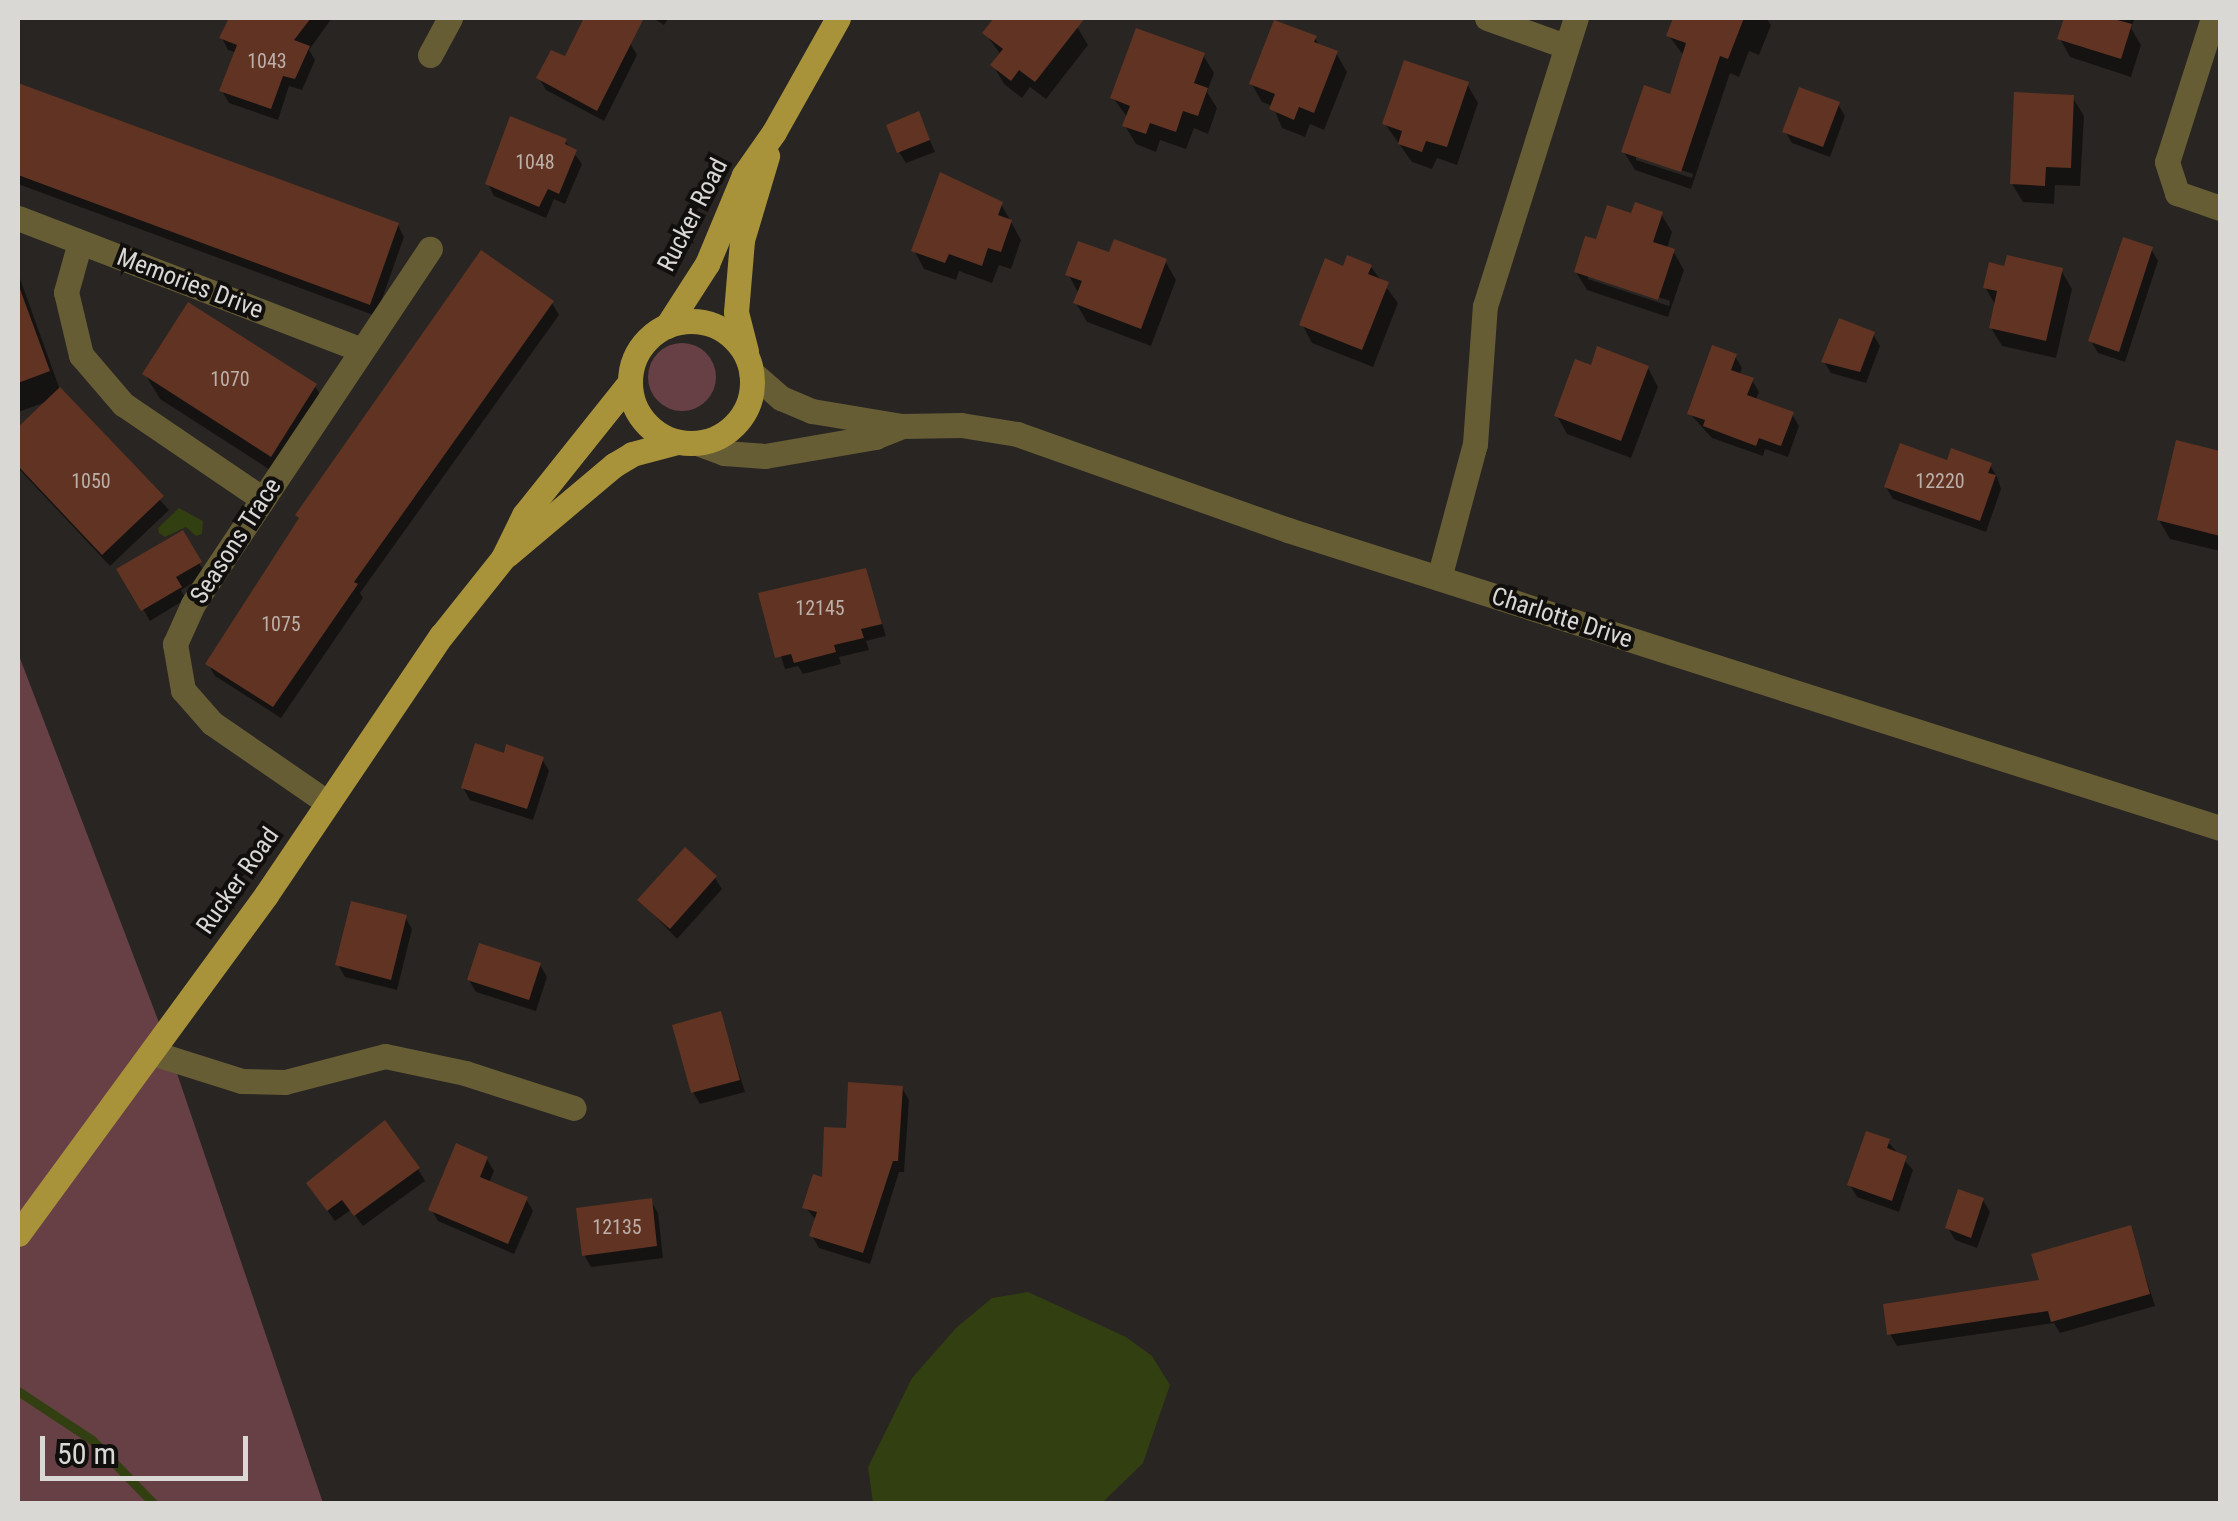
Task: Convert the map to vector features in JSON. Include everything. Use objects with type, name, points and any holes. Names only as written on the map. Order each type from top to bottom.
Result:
[{"type":"main road","name":"Rucker Road","points":[[667,326],[707,264],[744,175],[774,132],[838,18]]},
{"type":"main road","name":"Rucker Road","points":[[749,365],[736,312],[742,240],[774,132]]},
{"type":"main road","points":[[702,321],[721,328],[749,365],[751,396],[743,415],[729,430],[687,442],[653,431],[639,416],[630,382],[634,356],[647,339],[667,326],[702,321]]},
{"type":"main road","name":"Rucker Road","points":[[503,558],[524,515],[630,382]]},
{"type":"main road","name":"Rucker Road","points":[[18,1234],[153,1053],[442,636],[503,558],[603,472],[632,454],[687,442]]},
{"type":"street","points":[[430,55],[450,18]]},
{"type":"street","points":[[1487,18],[1566,46]]},
{"type":"street","points":[[1438,578],[1474,444],[1485,306],[1576,18]]},
{"type":"street","points":[[2213,18],[2167,162],[2177,193],[2220,208]]},
{"type":"street","name":"Memories Drive","points":[[18,218],[362,350]]},
{"type":"street","points":[[80,242],[66,292],[81,355],[123,404],[263,500]]},
{"type":"street","name":"Seasons Trace","points":[[328,803],[212,722],[183,690],[175,644],[193,604],[430,249]]},
{"type":"street","name":"Charlotte Drive","points":[[749,365],[782,398],[812,411],[902,426],[961,426],[1016,434],[1438,578],[2220,828]]},
{"type":"street","name":"Charlotte Drive","points":[[687,442],[724,453],[765,456],[875,437],[902,426]]},
{"type":"street","points":[[153,1053],[242,1081],[284,1082],[385,1056],[466,1073],[574,1108]]},
{"type":"shaded area","points":[[682,343],[706,353],[716,377],[706,401],[682,411],[658,401],[648,377],[658,353]]},
{"type":"shaded area","points":[[179,508],[203,521],[202,534],[196,536],[186,527],[165,537],[159,533],[158,528]]},
{"type":"shaded area","points":[[18,653],[166,1041],[323,1503],[18,1503]]},
{"type":"shaded area","points":[[1028,1292],[1126,1337],[1152,1356],[1170,1385],[1143,1463],[1102,1503],[873,1503],[868,1467],[912,1378],[956,1328],[992,1298]]},
{"type":"building","points":[[229,18],[311,18],[294,40],[310,46],[295,79],[283,76],[271,109],[219,91],[237,45],[219,38]]},
{"type":"building","points":[[584,18],[644,18],[597,111],[536,78],[551,50],[565,56]]},
{"type":"building","points":[[994,18],[1085,18],[1035,82],[1019,70],[1011,81],[990,65],[1003,49],[982,33]]},
{"type":"building","points":[[1673,18],[1744,18],[1728,59],[1720,56],[1681,172],[1621,152],[1644,85],[1670,94],[1686,43],[1666,36]]},
{"type":"building","points":[[2064,18],[2110,18],[2132,24],[2121,59],[2057,39]]},
{"type":"building","points":[[1274,20],[1317,36],[1314,42],[1338,51],[1314,113],[1299,107],[1294,120],[1269,109],[1275,94],[1249,84]]},
{"type":"building","points":[[1136,28],[1205,53],[1194,83],[1208,88],[1198,116],[1183,111],[1176,132],[1150,123],[1146,134],[1122,126],[1130,106],[1110,98]]},
{"type":"building","points":[[1404,60],[1469,82],[1447,147],[1426,141],[1422,152],[1398,144],[1402,131],[1382,124]]},
{"type":"building","points":[[18,83],[399,223],[370,305],[18,175]]},
{"type":"building","points":[[1799,87],[1840,102],[1823,147],[1782,132]]},
{"type":"building","points":[[2014,92],[2074,95],[2071,168],[2046,167],[2045,186],[2010,184]]},
{"type":"building","points":[[919,111],[930,140],[897,153],[886,125]]},
{"type":"building","points":[[510,116],[567,139],[565,144],[577,150],[559,194],[548,189],[539,207],[485,184]]},
{"type":"building","points":[[940,172],[1003,202],[998,215],[1012,220],[1001,252],[988,248],[982,266],[949,254],[945,263],[911,251]]},
{"type":"building","points":[[1635,202],[1663,212],[1653,242],[1675,249],[1658,300],[1574,272],[1585,236],[1596,239],[1607,205],[1631,213]]},
{"type":"building","points":[[2123,237],[2153,247],[2119,352],[2088,341]]},
{"type":"building","points":[[1114,239],[1167,259],[1141,329],[1073,303],[1082,281],[1065,275],[1078,241],[1109,252]]},
{"type":"building","points":[[481,250],[554,301],[354,582],[358,584],[273,707],[205,664],[299,518],[295,515]]},
{"type":"building","points":[[1347,255],[1372,265],[1368,274],[1389,282],[1362,350],[1299,325],[1325,258],[1343,266]]},
{"type":"building","points":[[2007,255],[2063,268],[2046,341],[1989,328],[1997,291],[1983,288],[1989,262],[2004,266]]},
{"type":"building","points":[[18,290],[50,371],[18,383]]},
{"type":"building","points":[[188,302],[317,384],[271,457],[142,374]]},
{"type":"building","points":[[1839,318],[1875,332],[1860,372],[1821,362]]},
{"type":"building","points":[[1712,345],[1737,354],[1731,370],[1754,378],[1747,395],[1794,412],[1781,446],[1759,438],[1756,446],[1703,426],[1705,420],[1687,414]]},
{"type":"building","points":[[1597,346],[1649,366],[1621,441],[1554,416],[1575,359],[1591,365]]},
{"type":"building","points":[[60,387],[164,496],[102,555],[18,466],[18,427]]},
{"type":"building","points":[[2176,440],[2220,451],[2220,536],[2157,520]]},
{"type":"building","points":[[1900,443],[1947,460],[1951,448],[1992,463],[1988,473],[1996,475],[1980,521],[1884,487]]},
{"type":"building","points":[[183,530],[202,562],[176,577],[182,587],[141,611],[116,569]]},
{"type":"building","points":[[866,568],[882,624],[861,629],[864,638],[834,645],[836,652],[794,663],[791,654],[775,658],[758,593]]},
{"type":"building","points":[[475,743],[504,753],[506,744],[544,757],[527,809],[461,788]]},
{"type":"building","points":[[685,847],[717,876],[670,929],[637,900]]},
{"type":"building","points":[[351,901],[407,915],[391,980],[335,965]]},
{"type":"building","points":[[479,943],[541,963],[529,1000],[467,980]]},
{"type":"building","points":[[721,1011],[740,1080],[691,1093],[672,1025]]},
{"type":"building","points":[[848,1082],[903,1086],[898,1161],[893,1161],[863,1253],[809,1236],[817,1212],[802,1208],[813,1174],[822,1177],[824,1127],[846,1128]]},
{"type":"building","points":[[385,1120],[420,1168],[354,1216],[342,1200],[327,1211],[306,1183]]},
{"type":"building","points":[[1866,1131],[1890,1139],[1887,1148],[1907,1156],[1892,1201],[1847,1185]]},
{"type":"building","points":[[456,1143],[488,1157],[480,1177],[528,1197],[508,1244],[428,1210]]},
{"type":"building","points":[[1958,1189],[1984,1198],[1971,1238],[1945,1228]]},
{"type":"building","points":[[652,1198],[657,1246],[582,1256],[576,1208]]},
{"type":"building","points":[[2131,1225],[2150,1294],[2051,1322],[2048,1311],[1887,1335],[1883,1304],[2039,1280],[2031,1254]]},
{"type":"waterway","points":[[18,1391],[92,1440],[154,1504]]}]
